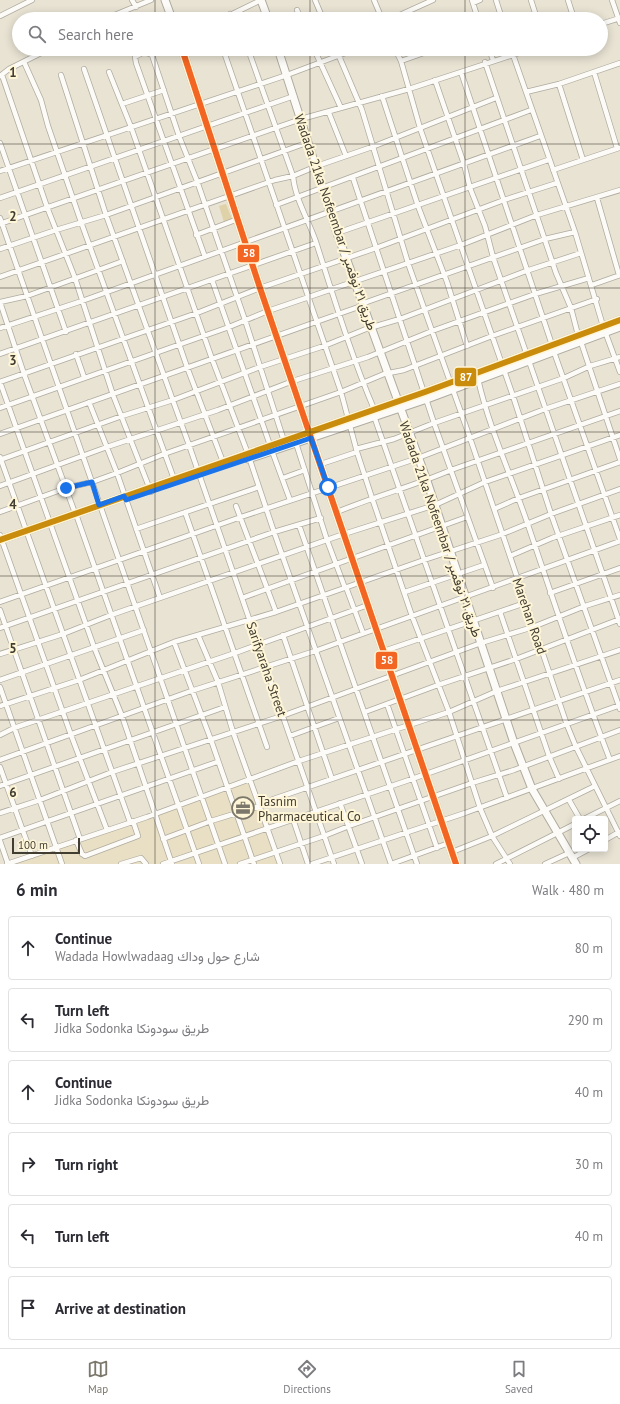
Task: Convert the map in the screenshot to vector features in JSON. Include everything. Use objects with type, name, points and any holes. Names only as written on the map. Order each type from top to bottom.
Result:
[{"type":"street","points":[[0,16],[32,0]]},
{"type":"street","points":[[132,0],[136,7]]},
{"type":"street","points":[[123,12],[152,0]]},
{"type":"street","points":[[165,0],[169,12]]},
{"type":"street","points":[[234,12],[261,0],[265,12]]},
{"type":"street","points":[[315,0],[320,12]]},
{"type":"street","points":[[374,0],[379,12]]},
{"type":"street","points":[[404,12],[421,2],[433,0]]},
{"type":"street","points":[[476,12],[472,1],[480,0]]},
{"type":"street","points":[[496,0],[500,12]]},
{"type":"street","points":[[531,0],[535,12]]},
{"type":"street","points":[[568,0],[572,12]]},
{"type":"street","points":[[608,22],[619,20],[612,0]]},
{"type":"street","points":[[36,56],[8,69],[1,76],[32,159],[47,207],[75,278],[113,395],[150,490]]},
{"type":"street","points":[[138,56],[135,58],[155,119],[205,257]]},
{"type":"street","points":[[152,56],[171,114],[187,159],[197,181],[204,206],[245,320],[284,441]]},
{"type":"street","points":[[184,56],[206,126],[246,241],[260,288],[286,359],[310,435],[409,724],[424,775],[456,864]]},
{"type":"street","points":[[226,56],[239,91],[268,183],[293,250],[307,297],[341,392],[350,421],[356,450],[390,546],[412,616],[449,712],[480,808],[492,836],[510,864]]},
{"type":"street","points":[[250,56],[374,413],[382,443],[400,489],[507,798]]},
{"type":"street","name":"Wadada 21ka Nofeembar / طريق ٢١ نوفمبر","points":[[280,56],[317,166],[337,233],[356,281],[398,405],[427,480],[449,552],[514,743],[532,789],[573,858]]},
{"type":"street","points":[[318,56],[341,108]]},
{"type":"street","points":[[0,171],[32,159],[106,136],[287,75],[339,56]]},
{"type":"street","name":"Marehan Road","points":[[339,56],[357,103],[362,110],[408,263],[503,533],[525,603],[567,725],[576,747],[619,833]]},
{"type":"street","points":[[163,864],[390,787],[464,759],[542,734],[594,714],[620,706],[610,683],[585,606],[575,584],[568,559],[550,514],[513,396],[420,128],[398,56]]},
{"type":"street","points":[[401,61],[415,56]]},
{"type":"street","points":[[492,56],[493,60]]},
{"type":"street","points":[[225,864],[1,222],[171,165],[301,119],[329,113],[460,72],[485,62],[508,56]]},
{"type":"street","points":[[512,56],[526,92],[548,160],[575,232],[597,299],[604,329],[618,357],[620,372]]},
{"type":"street","points":[[24,62],[41,100],[56,152],[80,222],[140,385],[155,431],[174,479]]},
{"type":"street","points":[[485,62],[560,286],[571,308],[620,459]]},
{"type":"street","points":[[526,92],[559,84],[620,63]]},
{"type":"street","points":[[84,69],[130,205],[180,343],[187,367],[223,462]]},
{"type":"street","points":[[109,72],[131,127],[212,359],[249,456],[315,650],[391,864],[449,843]]},
{"type":"street","points":[[460,72],[552,345]]},
{"type":"street","points":[[553,170],[619,148],[594,72]]},
{"type":"street","name":"Sarifyaraha Street","points":[[61,75],[106,215],[210,503],[334,864]]},
{"type":"street","points":[[365,712],[400,698],[465,677],[619,621],[545,410],[529,358],[493,257],[487,234],[470,188],[464,164],[454,140],[435,80]]},
{"type":"street","points":[[559,84],[583,160]]},
{"type":"street","points":[[122,104],[164,90]]},
{"type":"street","points":[[0,198],[64,174],[114,159],[294,96]]},
{"type":"street","points":[[382,96],[418,206],[436,253],[467,346]]},
{"type":"street","points":[[0,277],[230,196],[293,176],[372,147],[396,136],[496,98]]},
{"type":"street","points":[[276,205],[323,187],[380,168],[531,110]]},
{"type":"street","points":[[329,113],[346,156]]},
{"type":"street","points":[[0,328],[34,318],[220,252],[246,241],[331,212],[386,190],[436,174],[540,136]]},
{"type":"street","points":[[0,249],[80,222],[106,215],[155,196],[309,142]]},
{"type":"street","points":[[0,143],[66,332]]},
{"type":"street","points":[[337,233],[497,179],[548,160]]},
{"type":"street","points":[[353,178],[434,423],[493,588]]},
{"type":"street","points":[[171,862],[122,716],[94,647],[26,450],[0,382],[147,329],[197,313],[260,288],[376,248],[478,209],[557,183]]},
{"type":"street","points":[[0,408],[105,369],[229,327],[307,297],[461,245],[565,206],[597,198],[620,190]]},
{"type":"street","points":[[592,285],[620,275],[597,198]]},
{"type":"street","points":[[196,235],[238,219]]},
{"type":"street","points":[[0,434],[113,395],[164,375],[277,335],[316,323],[493,257],[545,239],[575,232]]},
{"type":"street","points":[[0,354],[316,243]]},
{"type":"street","points":[[0,610],[2,627],[13,649],[72,812],[82,854],[85,856],[138,836],[120,796],[28,533],[0,459],[75,434],[122,416],[173,400],[260,367],[324,346],[371,327],[425,310],[501,280],[581,253]]},
{"type":"street","points":[[123,260],[27,296],[0,302],[24,374],[42,419],[199,864]]},
{"type":"street","points":[[0,486],[107,447],[230,406],[293,381],[408,342],[432,331],[509,303],[589,278]]},
{"type":"street","points":[[212,280],[290,500]]},
{"type":"street","points":[[0,512],[66,488],[117,474],[140,463],[213,436],[275,416],[597,299]]},
{"type":"street","points":[[426,396],[449,382],[502,364],[554,352],[620,320]]},
{"type":"street","points":[[604,329],[620,327]]},
{"type":"street","points":[[107,830],[1,541],[249,456],[271,448],[284,441],[310,435],[426,396],[452,390],[479,381],[504,372],[552,345],[580,339]]},
{"type":"street","points":[[0,760],[48,744],[191,691],[265,666],[291,659],[493,588],[620,540],[554,352]]},
{"type":"street","points":[[76,354],[84,378]]},
{"type":"street","points":[[321,464],[356,450],[382,443],[434,423],[564,378],[590,366],[618,357]]},
{"type":"street","points":[[478,373],[493,429],[519,498],[566,640],[610,760]]},
{"type":"street","points":[[0,602],[290,500],[365,476],[391,465],[418,458],[493,429],[620,384]]},
{"type":"street","points":[[90,402],[117,474],[160,598]]},
{"type":"street","points":[[337,512],[372,498],[427,480],[451,470],[620,410]]},
{"type":"street","points":[[271,448],[296,443],[310,435]]},
{"type":"street","points":[[0,654],[63,634],[136,606],[258,565],[306,547],[435,505],[485,482],[620,435]]},
{"type":"street","points":[[296,443],[327,540],[355,609],[363,633]]},
{"type":"street","points":[[150,490],[174,479],[198,473],[223,462],[249,456]]},
{"type":"street","points":[[494,509],[519,498],[620,462]]},
{"type":"street","points":[[283,478],[305,470]]},
{"type":"street","points":[[136,529],[259,487]]},
{"type":"street","points":[[0,706],[79,680],[174,642],[276,612],[324,594],[449,552],[620,489]]},
{"type":"street","points":[[236,506],[276,612]]},
{"type":"street","points":[[185,512],[267,747]]},
{"type":"street","points":[[510,556],[558,536],[620,515]]},
{"type":"street","points":[[242,598],[266,588],[390,546],[467,517]]},
{"type":"street","points":[[2,627],[250,542],[274,532],[321,518]]},
{"type":"street","points":[[299,525],[314,572],[324,594],[331,618],[383,762],[390,787],[417,864]]},
{"type":"street","points":[[405,592],[484,564]]},
{"type":"street","points":[[550,593],[620,568]]},
{"type":"street","points":[[0,813],[16,809],[112,772],[260,724],[356,688],[430,663],[481,643],[533,627],[585,606],[612,599],[620,595]]},
{"type":"street","points":[[384,651],[525,603]]},
{"type":"street","points":[[0,735],[14,728],[63,712],[87,702],[235,653],[368,605]]},
{"type":"street","points":[[500,612],[549,756],[559,779]]},
{"type":"street","points":[[0,680],[144,630]]},
{"type":"street","points":[[198,635],[218,682],[233,732],[280,864]]},
{"type":"street","points":[[283,636],[332,779]]},
{"type":"street","points":[[174,642],[191,691],[211,740],[217,762],[253,862]]},
{"type":"street","points":[[217,762],[97,805],[72,812],[0,840],[7,864],[155,814],[178,804],[299,761],[349,746],[395,728],[449,712],[497,691],[576,666],[620,650]]},
{"type":"street","points":[[163,839],[211,821],[620,680]]},
{"type":"street","points":[[0,687],[62,864]]},
{"type":"street","points":[[386,704],[437,848]]},
{"type":"street","points":[[0,786],[225,707]]},
{"type":"street","points":[[290,736],[339,718]]},
{"type":"street","points":[[240,864],[253,862],[276,852],[472,783],[499,775],[620,730]]},
{"type":"street","points":[[312,864],[480,808],[620,756]]},
{"type":"street","points":[[0,767],[32,856]]},
{"type":"street","points":[[452,852],[492,836],[569,800],[595,786]]},
{"type":"street","points":[[569,800],[578,816]]},
{"type":"street","points":[[590,816],[620,801]]},
{"type":"street","points":[[340,803],[362,864]]},
{"type":"street","points":[[293,819],[308,864]]},
{"type":"street","points":[[496,864],[572,826]]},
{"type":"street","points":[[608,838],[619,833]]},
{"type":"street","points":[[546,864],[573,858],[584,852]]},
{"type":"street","points":[[121,864],[141,858],[146,864]]},
{"type":"shaded area","points":[[226,204],[232,219],[224,222],[219,206]]},
{"type":"shaded area","points":[[248,780],[278,864],[15,864],[46,853]]},
{"type":"transit line","name":"58","points":[[184,56],[260,288],[456,864]]},
{"type":"transit line","name":"87","points":[[0,540],[425,392],[620,320]]},
{"type":"place","name":"Tasnim Pharmaceutical Co","points":[[243,808]]},
{"type":"route","points":[[66,488],[92,482],[99,505],[124,496],[126,500],[311,438],[328,487]]}]
